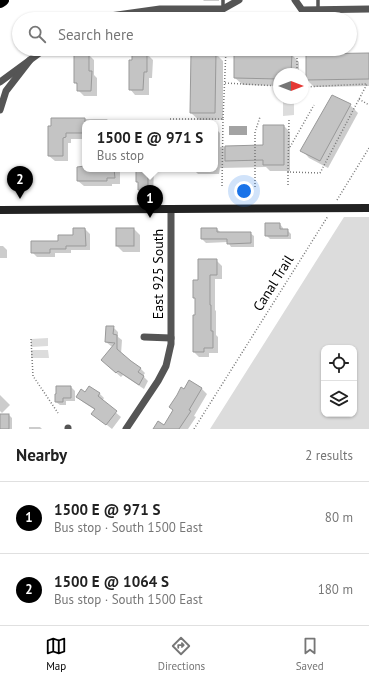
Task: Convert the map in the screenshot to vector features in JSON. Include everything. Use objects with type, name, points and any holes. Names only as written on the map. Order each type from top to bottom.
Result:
[{"type":"street","points":[[139,12],[160,9],[223,9],[239,0]]},
{"type":"street","points":[[295,0],[302,10],[369,9]]},
{"type":"street","points":[[0,82],[35,56]]},
{"type":"street","points":[[0,110],[6,91],[30,60]]},
{"type":"street","points":[[0,210],[369,208]]},
{"type":"street","name":"East 925 South","points":[[126,429],[158,381],[166,366],[169,354],[171,338],[171,209]]},
{"type":"street","name":"East 925 South","points":[[144,337],[171,338]]},
{"type":"lane","points":[[223,0],[223,9]]},
{"type":"lane","points":[[318,0],[318,10]]},
{"type":"path","points":[[222,186],[226,56]]},
{"type":"path","points":[[297,56],[297,68]]},
{"type":"path","points":[[224,83],[273,86]]},
{"type":"path","points":[[288,172],[320,173],[367,84],[309,87]]},
{"type":"path","points":[[359,99],[369,105]]},
{"type":"path","points":[[289,149],[314,105]]},
{"type":"path","points":[[254,186],[254,132],[260,117]]},
{"type":"path","points":[[170,120],[223,119]]},
{"type":"path","points":[[288,187],[290,120]]},
{"type":"path","name":"Canal Trail","points":[[194,429],[369,148]]},
{"type":"path","points":[[31,339],[34,376],[58,413]]},
{"type":"shaded area","points":[[283,104],[294,104],[294,115],[283,116]]},
{"type":"shaded area","points":[[229,126],[247,126],[247,135],[229,135]]},
{"type":"shaded area","points":[[344,217],[369,217],[369,429],[210,429]]},
{"type":"shaded area","points":[[48,338],[48,346],[31,347],[31,339]]},
{"type":"shaded area","points":[[31,350],[48,350],[49,358],[31,358]]},
{"type":"building","points":[[357,53],[369,53],[369,79],[309,80],[309,68],[306,68],[306,56],[357,56]]},
{"type":"building","points":[[74,56],[89,56],[89,71],[92,71],[91,91],[77,91],[77,83],[74,83]]},
{"type":"building","points":[[132,56],[147,56],[147,72],[144,72],[143,90],[129,90],[129,60],[132,60]]},
{"type":"building","points":[[191,56],[216,56],[215,113],[190,113]]},
{"type":"building","points":[[234,56],[292,56],[291,68],[273,68],[273,79],[234,78]]},
{"type":"building","points":[[332,95],[351,104],[320,161],[300,151]]},
{"type":"building","points":[[51,118],[85,118],[85,120],[82,120],[82,133],[66,133],[66,137],[63,138],[63,156],[48,156],[48,126],[51,126]]},
{"type":"building","points":[[263,125],[284,125],[284,165],[263,165],[263,160],[225,161],[225,146],[263,145]]},
{"type":"building","points":[[82,166],[82,172],[114,172],[115,178],[107,178],[107,181],[77,181],[77,167]]},
{"type":"building","points":[[136,172],[148,172],[148,190],[138,190],[138,182],[136,182]]},
{"type":"building","points":[[265,223],[280,223],[280,229],[288,229],[288,236],[265,236]]},
{"type":"building","points":[[73,228],[85,228],[86,246],[66,246],[66,249],[50,249],[50,253],[31,253],[31,241],[58,241],[58,235],[73,235]]},
{"type":"building","points":[[116,228],[134,228],[134,246],[116,246]]},
{"type":"building","points":[[201,228],[217,228],[217,232],[251,232],[251,243],[227,244],[227,239],[201,239]]},
{"type":"building","points":[[198,259],[217,259],[217,275],[210,275],[211,331],[213,331],[213,348],[204,348],[204,352],[193,352],[193,315],[195,315],[195,298],[193,298],[193,280],[198,280]]},
{"type":"building","points":[[106,326],[114,326],[113,334],[117,335],[117,349],[141,368],[138,372],[144,376],[139,385],[118,371],[116,373],[101,360],[115,343],[105,342]]},
{"type":"building","points":[[189,380],[202,388],[189,410],[191,411],[179,429],[153,429],[158,421],[164,425],[173,410],[169,407],[181,387],[184,389]]},
{"type":"building","points":[[56,386],[71,386],[71,398],[63,398],[63,402],[55,402]]},
{"type":"building","points":[[89,386],[100,393],[98,396],[117,411],[106,425],[91,414],[95,409],[76,397],[81,389],[85,392]]},
{"type":"building","points":[[0,414],[9,414],[9,429],[0,429]]},
{"type":"place","name":"1500 E @ 1064 S","points":[[20,199]]},
{"type":"place","name":"1500 E @ 971 S","points":[[150,218]]}]
